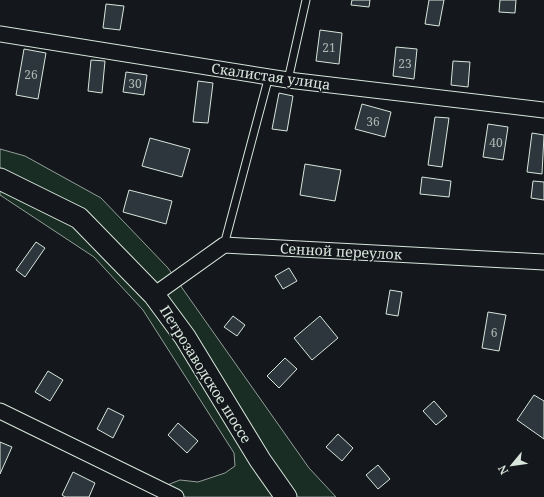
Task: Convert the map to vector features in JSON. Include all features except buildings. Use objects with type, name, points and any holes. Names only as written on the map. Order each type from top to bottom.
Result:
[{"type":"main road","name":"Петрозаводское шоссе","points":[[0,179],[79,218],[154,295],[185,337],[260,460],[286,497]]},
{"type":"street","name":"Скалистая улица","points":[[0,34],[288,80],[544,110]]},
{"type":"street","name":"Сенной переулок","points":[[224,245],[543,258]]},
{"type":"street","points":[[154,295],[224,245]]},
{"type":"street","points":[[0,411],[176,497]]},
{"type":"lane","points":[[288,80],[306,0]]},
{"type":"lane","points":[[224,245],[269,76]]},
{"type":"green space","points":[[0,149],[25,156],[101,198],[168,268],[309,468],[336,497],[158,497],[162,487],[180,480],[198,482],[225,473],[235,466],[234,453],[143,310],[94,257],[0,195]]}]
